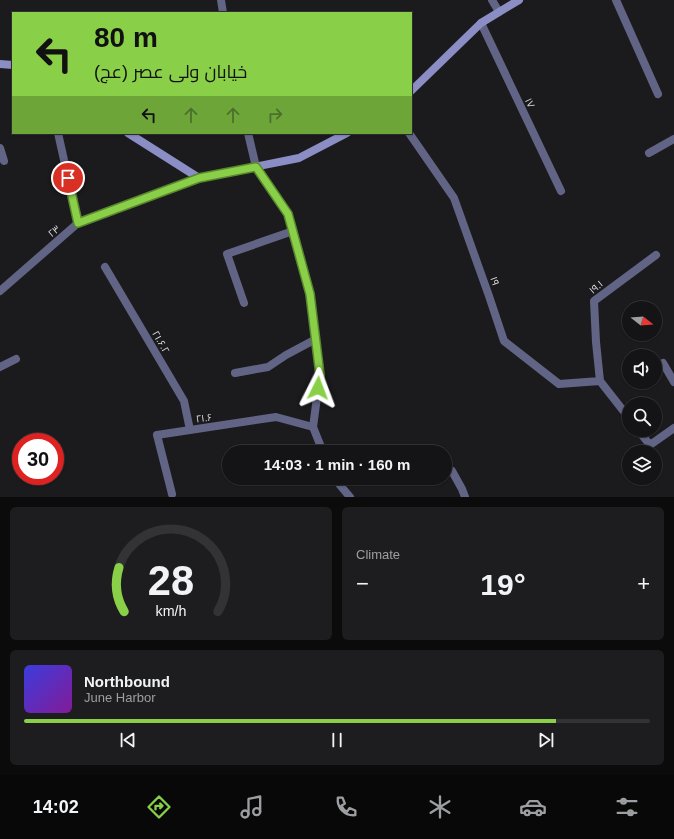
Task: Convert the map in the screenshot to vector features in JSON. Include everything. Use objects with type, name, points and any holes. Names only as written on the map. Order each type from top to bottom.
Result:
[{"type":"street","points":[[221,0],[223,12]]},
{"type":"street","points":[[492,0],[499,12]]},
{"type":"street","points":[[412,91],[481,23],[519,0]]},
{"type":"street","points":[[616,0],[658,94]]},
{"type":"street","name":"۱۷","points":[[481,23],[561,191]]},
{"type":"street","points":[[0,64],[12,65]]},
{"type":"street","points":[[58,134],[78,223]]},
{"type":"street","points":[[130,134],[199,178],[299,158],[345,134]]},
{"type":"street","points":[[248,134],[256,167],[288,214],[310,294],[320,375],[312,427],[320,445]]},
{"type":"street","name":"۱۹","points":[[410,134],[454,198],[504,341],[559,384],[600,382]]},
{"type":"street","points":[[649,153],[674,139]]},
{"type":"street","points":[[0,148],[4,161]]},
{"type":"street","name":"۲۳","points":[[0,291],[78,223],[199,178]]},
{"type":"street","points":[[244,303],[227,254],[293,232]]},
{"type":"street","name":"۱۹.۱","points":[[600,382],[594,301],[656,254]]},
{"type":"street","name":"۲۱.۶.۲","points":[[105,267],[184,401],[190,430]]},
{"type":"street","points":[[235,374],[268,367],[286,355],[316,339]]},
{"type":"street","points":[[0,367],[16,359]]},
{"type":"street","points":[[662,363],[674,382]]},
{"type":"street","points":[[600,382],[622,409]]},
{"type":"street","name":"۲۱.۶","points":[[172,494],[157,435],[276,417],[312,427]]},
{"type":"street","points":[[643,437],[650,446],[674,428]]},
{"type":"street","points":[[452,471],[465,497]]},
{"type":"street","points":[[340,485],[350,497]]},
{"type":"route","points":[[68,178],[78,223],[199,178],[256,167],[288,214],[310,294],[320,375],[318,388]]}]
